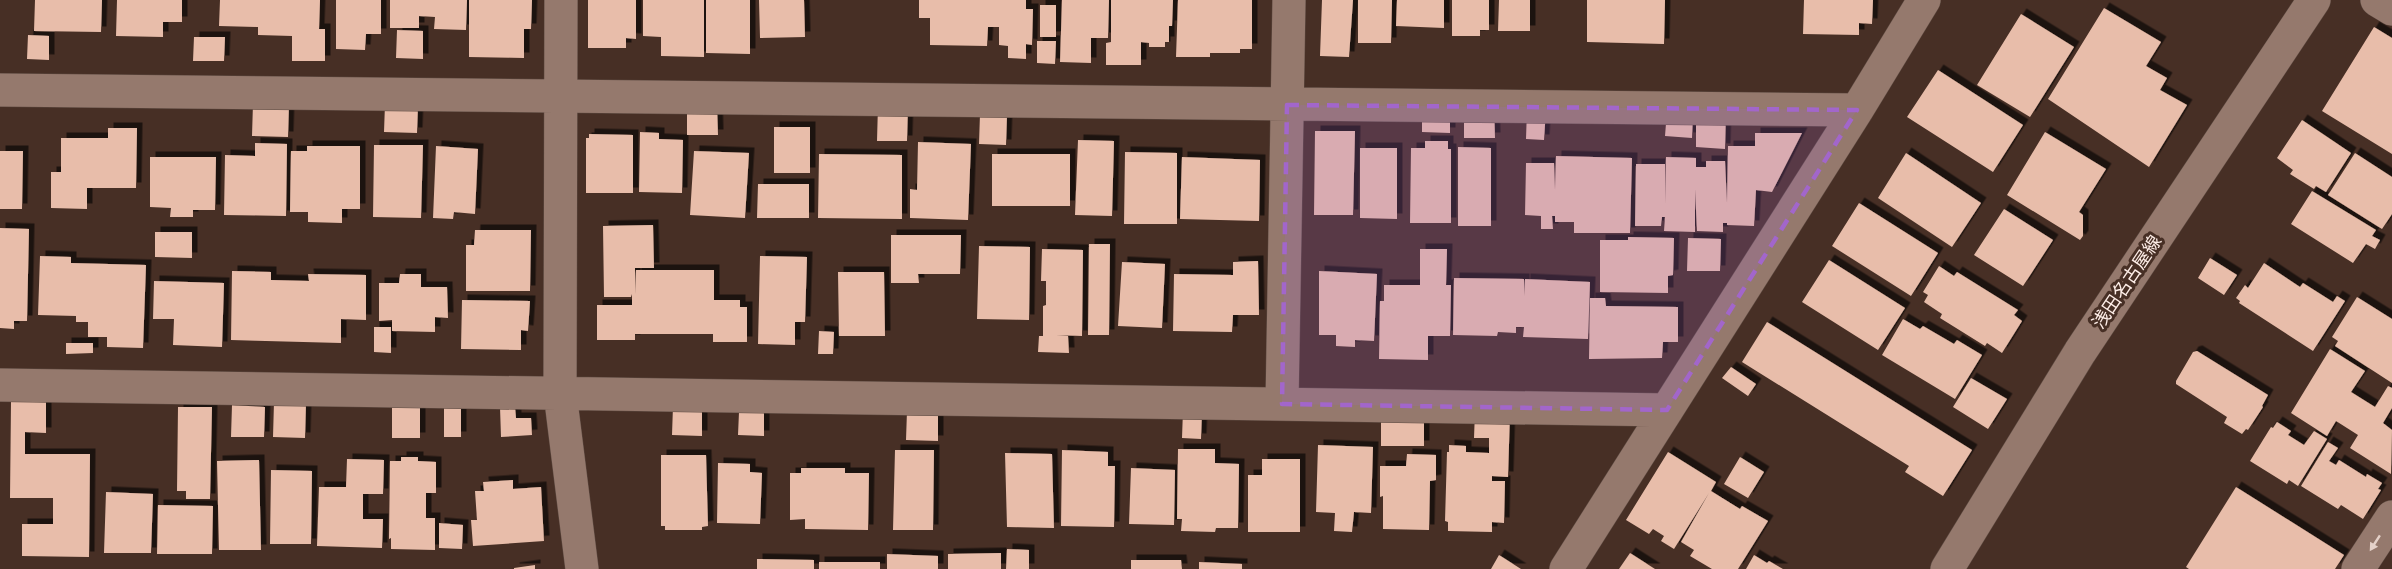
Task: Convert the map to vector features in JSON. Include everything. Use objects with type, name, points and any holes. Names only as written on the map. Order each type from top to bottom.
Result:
[{"type":"street","points":[[561,0],[560,393],[582,569]]},
{"type":"street","points":[[1282,404],[1289,0]]},
{"type":"street","points":[[1566,569],[1857,110],[1924,0]]},
{"type":"street","name":"浅田名古屋線","points":[[1947,569],[2080,352],[2314,0]]},
{"type":"street","points":[[2377,0],[2392,9]]},
{"type":"street","points":[[0,90],[1857,110]]},
{"type":"street","points":[[0,385],[1667,410]]},
{"type":"street","points":[[2358,569],[2392,517]]},
{"type":"highlighted area","points":[[1287,105],[1857,110],[1667,410],[1282,404]]},
{"type":"building","points":[[35,0],[102,0],[101,32],[34,31]]},
{"type":"building","points":[[117,0],[182,0],[182,22],[163,22],[163,37],[116,36]]},
{"type":"building","points":[[220,0],[320,0],[319,29],[325,29],[325,61],[292,61],[292,36],[258,35],[258,27],[219,26]]},
{"type":"building","points":[[336,0],[381,0],[381,34],[366,34],[365,50],[336,49]]},
{"type":"building","points":[[390,0],[467,0],[466,30],[434,29],[435,17],[419,16],[419,28],[390,28]]},
{"type":"building","points":[[469,0],[532,0],[531,29],[524,29],[524,58],[469,57]]},
{"type":"building","points":[[588,0],[636,0],[636,39],[626,38],[626,48],[588,48]]},
{"type":"building","points":[[643,0],[704,0],[704,57],[661,56],[661,37],[643,36]]},
{"type":"building","points":[[706,0],[750,0],[750,54],[706,53]]},
{"type":"building","points":[[759,0],[804,0],[805,37],[760,38]]},
{"type":"building","points":[[919,0],[1026,0],[1026,9],[1033,9],[1032,45],[1026,44],[1026,59],[1008,58],[1008,46],[999,45],[999,27],[988,27],[987,46],[930,45],[930,18],[919,18]]},
{"type":"building","points":[[1062,0],[1109,0],[1108,38],[1091,38],[1091,63],[1060,62]]},
{"type":"building","points":[[1111,0],[1173,0],[1169,42],[1165,42],[1165,47],[1149,47],[1149,43],[1141,42],[1141,65],[1106,65],[1106,43],[1111,42]]},
{"type":"building","points":[[1178,0],[1252,0],[1252,49],[1240,49],[1240,53],[1210,53],[1210,57],[1176,57]]},
{"type":"building","points":[[1322,0],[1353,0],[1349,57],[1320,56]]},
{"type":"building","points":[[1358,0],[1392,0],[1391,43],[1358,43]]},
{"type":"building","points":[[1397,0],[1444,0],[1444,28],[1396,26]]},
{"type":"building","points":[[1452,0],[1489,0],[1489,30],[1480,30],[1480,36],[1452,36]]},
{"type":"building","points":[[1499,0],[1530,0],[1530,31],[1498,31]]},
{"type":"building","points":[[1587,0],[1665,0],[1664,44],[1587,42]]},
{"type":"building","points":[[1804,0],[1873,0],[1872,24],[1859,23],[1859,35],[1803,34]]},
{"type":"building","points":[[1040,5],[1056,5],[1056,37],[1040,37]]},
{"type":"building","points":[[2104,8],[2161,42],[2146,66],[2167,78],[2160,90],[2187,105],[2149,167],[2048,99]]},
{"type":"building","points":[[2021,14],[2074,47],[2030,117],[1977,85]]},
{"type":"building","points":[[2374,27],[2392,38],[2392,154],[2322,111]]},
{"type":"building","points":[[397,30],[423,31],[423,59],[396,58]]},
{"type":"building","points":[[28,35],[49,36],[49,60],[27,59]]},
{"type":"building","points":[[194,37],[225,37],[224,61],[193,61]]},
{"type":"building","points":[[1037,41],[1056,41],[1055,64],[1037,63]]},
{"type":"building","points":[[1938,70],[2023,125],[1993,172],[1907,117]]},
{"type":"building","points":[[253,103],[289,104],[288,137],[252,136]]},
{"type":"building","points":[[385,104],[418,105],[417,133],[384,132]]},
{"type":"building","points":[[878,105],[908,105],[907,141],[877,141]]},
{"type":"building","points":[[687,106],[717,106],[718,135],[687,135]]},
{"type":"building","points":[[1464,107],[1494,107],[1495,138],[1464,138]]},
{"type":"building","points":[[1422,108],[1450,108],[1450,133],[1422,132]]},
{"type":"building","points":[[1527,109],[1546,109],[1544,140],[1526,139]]},
{"type":"building","points":[[1696,110],[1726,110],[1725,149],[1696,147]]},
{"type":"building","points":[[1667,111],[1693,112],[1692,138],[1665,136]]},
{"type":"building","points":[[980,114],[1007,115],[1006,145],[979,144]]},
{"type":"building","points":[[2302,120],[2351,153],[2326,192],[2316,186],[2314,189],[2290,174],[2293,170],[2277,158]]},
{"type":"building","points":[[774,127],[810,127],[810,173],[774,173]]},
{"type":"building","points":[[108,128],[137,128],[136,188],[87,188],[87,209],[51,208],[51,172],[61,172],[61,138],[108,138]]},
{"type":"building","points":[[1315,131],[1355,131],[1353,215],[1314,215]]},
{"type":"building","points":[[640,132],[659,133],[659,139],[683,140],[682,193],[639,192]]},
{"type":"building","points":[[2045,132],[2106,169],[2079,212],[2083,215],[2083,236],[2080,240],[2007,195]]},
{"type":"building","points":[[1755,133],[1802,133],[1772,192],[1756,190],[1754,226],[1723,223],[1723,232],[1697,231],[1695,189],[1695,232],[1664,231],[1665,217],[1662,217],[1661,226],[1635,226],[1636,164],[1665,164],[1665,204],[1666,157],[1696,158],[1696,167],[1706,167],[1706,161],[1725,161],[1727,203],[1728,146],[1755,146]]},
{"type":"building","points":[[589,134],[633,135],[633,193],[586,193],[586,138],[589,138]]},
{"type":"building","points":[[1078,140],[1114,141],[1112,216],[1075,215]]},
{"type":"building","points":[[1425,141],[1448,141],[1448,149],[1451,149],[1451,223],[1410,223],[1411,148],[1425,148]]},
{"type":"building","points":[[918,142],[971,144],[968,220],[910,218],[910,189],[917,190]]},
{"type":"building","points":[[255,143],[287,144],[286,216],[224,215],[225,155],[255,156]]},
{"type":"building","points":[[374,145],[423,145],[421,218],[373,217]]},
{"type":"building","points":[[307,146],[360,146],[360,209],[342,209],[342,223],[308,222],[308,212],[290,212],[291,151],[307,151]]},
{"type":"building","points":[[436,146],[478,149],[475,214],[454,212],[453,219],[433,218]]},
{"type":"building","points":[[1458,147],[1491,148],[1491,226],[1458,226]]},
{"type":"building","points":[[1360,148],[1397,148],[1397,219],[1360,218]]},
{"type":"building","points":[[0,151],[23,151],[22,209],[0,209]]},
{"type":"building","points":[[694,151],[749,153],[745,218],[690,215]]},
{"type":"building","points":[[1125,152],[1177,153],[1177,224],[1124,224]]},
{"type":"building","points":[[1906,153],[1981,203],[1952,247],[1878,198]]},
{"type":"building","points":[[2355,153],[2392,177],[2392,214],[2382,229],[2328,195]]},
{"type":"building","points":[[819,154],[902,155],[902,219],[818,218]]},
{"type":"building","points":[[992,154],[1070,154],[1070,206],[992,206]]},
{"type":"building","points":[[1556,156],[1632,158],[1630,233],[1574,233],[1574,222],[1555,222],[1555,216],[1552,216],[1553,229],[1541,229],[1541,216],[1525,215],[1526,163],[1554,163],[1555,190]]},
{"type":"building","points":[[150,157],[216,157],[215,210],[193,210],[193,217],[170,217],[171,208],[150,207]]},
{"type":"building","points":[[1182,157],[1260,160],[1259,221],[1180,219]]},
{"type":"building","points":[[758,184],[809,184],[809,218],[757,218]]},
{"type":"building","points":[[2312,191],[2376,230],[2372,236],[2380,240],[2375,249],[2366,244],[2353,263],[2291,224]]},
{"type":"building","points":[[1859,203],[1938,253],[1911,296],[1832,246]]},
{"type":"building","points":[[2004,209],[2053,240],[2023,286],[1974,255]]},
{"type":"building","points":[[653,225],[654,268],[635,268],[635,294],[636,270],[714,270],[714,300],[740,300],[740,307],[747,307],[747,342],[713,342],[713,334],[635,334],[635,340],[597,340],[597,305],[632,305],[632,294],[631,297],[604,297],[603,226]]},
{"type":"building","points":[[0,228],[29,229],[27,321],[14,321],[14,329],[0,328]]},
{"type":"building","points":[[475,230],[531,230],[530,291],[466,291],[466,245],[474,245]]},
{"type":"building","points":[[155,232],[192,232],[192,258],[155,257]]},
{"type":"building","points":[[891,235],[961,235],[960,274],[918,274],[919,283],[891,283]]},
{"type":"building","points":[[1628,237],[1674,238],[1673,275],[1668,276],[1668,293],[1600,292],[1600,240],[1628,240]]},
{"type":"building","points":[[1688,238],[1721,239],[1720,271],[1687,271]]},
{"type":"building","points":[[1089,244],[1110,244],[1109,335],[1088,335]]},
{"type":"building","points":[[979,246],[1030,247],[1029,320],[977,319]]},
{"type":"building","points":[[1042,249],[1083,250],[1082,336],[1056,335],[1068,336],[1069,353],[1038,352],[1039,336],[1043,336],[1043,306],[1046,305],[1046,281],[1041,281]]},
{"type":"building","points":[[1420,249],[1447,249],[1446,285],[1451,285],[1450,336],[1428,336],[1428,360],[1379,359],[1380,301],[1384,301],[1384,285],[1420,285]]},
{"type":"building","points":[[40,256],[71,257],[71,263],[146,265],[143,348],[107,347],[107,337],[88,337],[88,322],[76,322],[76,316],[38,315]]},
{"type":"building","points":[[760,256],[807,257],[805,322],[795,322],[795,345],[758,344]]},
{"type":"building","points":[[2210,258],[2237,275],[2224,295],[2198,278]]},
{"type":"building","points":[[1829,260],[1905,308],[1878,350],[1802,302]]},
{"type":"building","points":[[1258,261],[1259,315],[1233,315],[1232,332],[1173,331],[1174,274],[1233,275],[1233,262]]},
{"type":"building","points":[[1122,262],[1165,264],[1162,328],[1118,326]]},
{"type":"building","points":[[2264,263],[2300,287],[2303,283],[2333,302],[2337,296],[2345,301],[2313,351],[2239,303],[2240,301],[2236,298],[2245,285],[2248,288]]},
{"type":"building","points":[[1939,266],[1954,276],[1957,272],[2018,310],[2014,315],[2022,321],[2002,353],[1987,343],[1985,346],[1940,318],[1942,314],[1924,302],[1928,295],[1923,292]]},
{"type":"building","points":[[232,271],[271,272],[271,280],[309,281],[308,274],[366,275],[366,320],[341,319],[341,343],[231,340]]},
{"type":"building","points":[[1319,271],[1377,274],[1374,341],[1355,340],[1355,347],[1336,346],[1336,335],[1319,335]]},
{"type":"building","points":[[838,272],[884,272],[885,336],[839,336]]},
{"type":"building","points":[[400,274],[421,274],[421,287],[447,287],[448,318],[435,317],[435,332],[392,331],[392,320],[379,321],[379,283],[399,283]]},
{"type":"building","points":[[1454,278],[1524,279],[1525,296],[1525,279],[1590,282],[1588,339],[1523,337],[1524,327],[1516,327],[1516,333],[1498,332],[1497,336],[1453,335]]},
{"type":"building","points":[[154,281],[224,283],[222,347],[173,345],[174,319],[153,319]]},
{"type":"building","points":[[2357,297],[2392,319],[2392,383],[2335,346],[2338,341],[2332,337]]},
{"type":"building","points":[[1590,298],[1605,298],[1606,306],[1678,307],[1678,342],[1663,342],[1662,358],[1589,359]]},
{"type":"building","points":[[462,300],[530,301],[528,331],[521,330],[521,350],[461,349]]},
{"type":"building","points":[[1903,319],[1920,329],[1923,326],[1954,344],[1957,340],[1982,355],[1955,399],[1882,355]]},
{"type":"building","points":[[1767,322],[1972,450],[1943,496],[1905,472],[1909,466],[1742,362]]},
{"type":"building","points":[[374,327],[391,327],[391,353],[374,352]]},
{"type":"building","points":[[819,331],[834,332],[833,354],[818,354]]},
{"type":"building","points":[[66,343],[93,343],[93,353],[66,354]]},
{"type":"building","points":[[2330,349],[2365,371],[2351,392],[2375,407],[2388,386],[2392,388],[2392,408],[2383,423],[2392,430],[2391,474],[2350,448],[2358,435],[2336,421],[2327,436],[2291,413]]},
{"type":"building","points":[[2197,351],[2268,395],[2248,430],[2246,429],[2242,434],[2224,423],[2227,417],[2176,384],[2193,352]]},
{"type":"building","points":[[1731,367],[1756,384],[1748,396],[1722,378]]},
{"type":"building","points":[[1971,378],[2007,399],[1988,429],[1953,407]]},
{"type":"building","points":[[11,402],[46,402],[46,433],[25,432],[25,454],[90,454],[89,557],[22,556],[22,524],[53,524],[53,498],[10,498]]},
{"type":"building","points":[[274,402],[306,403],[305,438],[273,437]]},
{"type":"building","points":[[232,405],[265,407],[264,437],[231,437]]},
{"type":"building","points":[[444,405],[461,406],[461,437],[444,437]]},
{"type":"building","points":[[702,405],[702,436],[672,435],[673,406]]},
{"type":"building","points":[[178,407],[212,407],[210,499],[186,499],[186,491],[177,491]]},
{"type":"building","points":[[392,407],[420,407],[420,438],[392,438]]},
{"type":"building","points":[[500,407],[515,407],[516,418],[531,418],[532,435],[501,437]]},
{"type":"building","points":[[1183,410],[1202,411],[1201,439],[1182,438]]},
{"type":"building","points":[[907,411],[938,412],[938,441],[906,440]]},
{"type":"building","points":[[1381,411],[1424,412],[1424,446],[1381,446]]},
{"type":"building","points":[[1475,411],[1510,412],[1508,477],[1492,476],[1492,481],[1505,481],[1504,523],[1492,522],[1492,532],[1448,531],[1448,522],[1445,521],[1449,445],[1466,446],[1466,452],[1489,453],[1489,438],[1474,438]]},
{"type":"building","points":[[739,412],[764,412],[764,436],[738,435]]},
{"type":"building","points":[[2277,422],[2291,431],[2288,435],[2304,445],[2314,431],[2327,439],[2298,486],[2289,480],[2287,484],[2250,461],[2271,427],[2273,428]]},
{"type":"building","points":[[2328,442],[2338,448],[2329,461],[2336,465],[2339,460],[2366,477],[2367,474],[2382,483],[2378,489],[2381,490],[2363,519],[2341,505],[2338,509],[2301,486]]},
{"type":"building","points":[[1318,445],[1373,447],[1371,513],[1354,512],[1352,532],[1334,531],[1335,513],[1316,512]]},
{"type":"building","points":[[1178,449],[1215,449],[1215,463],[1239,464],[1238,528],[1216,528],[1215,532],[1181,531],[1182,519],[1177,519]]},
{"type":"building","points":[[895,450],[934,450],[933,530],[893,530]]},
{"type":"building","points":[[1062,450],[1108,452],[1108,466],[1115,466],[1114,527],[1061,526]]},
{"type":"building","points":[[1668,452],[1716,482],[1711,491],[1740,509],[1742,506],[1768,521],[1738,569],[1712,569],[1690,556],[1694,550],[1681,542],[1709,493],[1674,549],[1661,541],[1664,536],[1653,529],[1649,534],[1626,520]]},
{"type":"building","points":[[1005,453],[1052,454],[1054,528],[1007,527]]},
{"type":"building","points":[[1407,454],[1436,455],[1436,480],[1430,481],[1429,530],[1383,529],[1380,466],[1406,466]]},
{"type":"building","points":[[661,455],[706,455],[708,526],[702,527],[702,530],[665,530],[665,526],[661,526]]},
{"type":"building","points":[[401,457],[418,457],[418,461],[436,462],[436,493],[426,493],[426,518],[435,518],[435,550],[391,549],[391,538],[389,539],[390,461],[401,461]]},
{"type":"building","points":[[1740,457],[1764,472],[1748,498],[1724,484]]},
{"type":"building","points":[[347,459],[384,460],[383,494],[363,494],[363,519],[383,519],[382,548],[317,546],[319,487],[346,487]]},
{"type":"building","points":[[1262,459],[1300,459],[1300,532],[1248,532],[1248,475],[1262,475]]},
{"type":"building","points":[[259,460],[261,550],[219,550],[217,461]]},
{"type":"building","points":[[718,463],[750,464],[750,472],[762,473],[760,524],[717,523]]},
{"type":"building","points":[[801,468],[845,468],[845,473],[869,473],[868,530],[805,529],[805,519],[790,520],[790,473],[801,473]]},
{"type":"building","points":[[1131,468],[1175,470],[1174,525],[1129,524]]},
{"type":"building","points":[[271,470],[312,471],[311,544],[270,544]]},
{"type":"building","points":[[513,480],[513,489],[541,487],[544,541],[473,546],[471,520],[477,520],[475,491],[484,491],[483,482]]},
{"type":"building","points":[[2236,487],[2344,555],[2335,569],[2189,569],[2186,567]]},
{"type":"building","points":[[106,492],[153,494],[151,553],[104,553]]},
{"type":"building","points":[[158,505],[213,506],[212,554],[157,554]]},
{"type":"building","points":[[439,523],[463,525],[462,549],[439,548]]},
{"type":"building","points":[[1007,549],[1029,550],[1029,569],[1006,569]]},
{"type":"building","points":[[1001,553],[1001,569],[948,569],[948,554]]},
{"type":"building","points":[[1630,553],[1655,569],[1619,569]]},
{"type":"building","points":[[887,554],[938,556],[938,569],[887,569]]},
{"type":"building","points":[[1499,555],[1521,569],[1491,569]]},
{"type":"building","points":[[1754,555],[1767,563],[1769,561],[1783,569],[1746,569]]},
{"type":"building","points":[[757,559],[814,560],[814,569],[757,569]]},
{"type":"building","points":[[1131,560],[1181,560],[1182,569],[1131,569]]},
{"type":"building","points":[[819,562],[880,562],[880,569],[819,569]]},
{"type":"building","points":[[1199,562],[1242,564],[1242,569],[1199,569]]},
{"type":"building","points":[[535,565],[535,569],[514,569],[514,568]]}]
